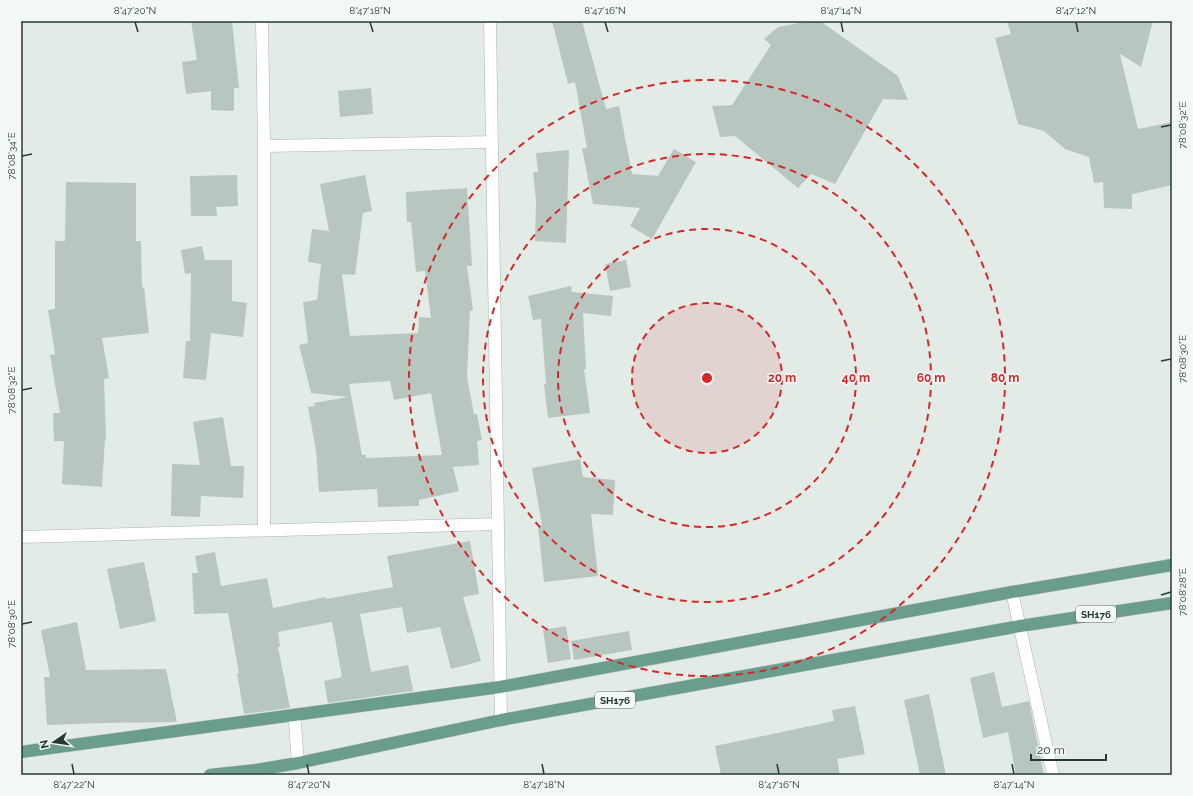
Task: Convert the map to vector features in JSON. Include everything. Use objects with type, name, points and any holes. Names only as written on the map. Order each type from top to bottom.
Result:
[{"type":"main road","points":[[21,752],[500,687],[1012,592],[1172,565]]},
{"type":"main road","name":"SH176","points":[[210,775],[256,773],[501,720],[1020,626],[1172,602]]},
{"type":"street","points":[[262,21],[264,146],[264,530]]},
{"type":"street","points":[[490,21],[501,720]]},
{"type":"street","points":[[264,146],[492,142]]},
{"type":"street","points":[[21,537],[498,524]]},
{"type":"street","points":[[1012,592],[1053,775]]},
{"type":"street","points":[[293,715],[298,763]]},
{"type":"building","points":[[191,21],[232,21],[239,88],[234,88],[234,111],[211,110],[211,91],[186,94],[182,62],[197,60]]},
{"type":"building","points":[[552,21],[582,21],[606,109],[619,106],[632,174],[658,176],[674,149],[696,162],[652,239],[630,226],[640,208],[593,204],[582,148],[587,148],[575,82],[568,84]]},
{"type":"building","points":[[810,21],[820,21],[898,76],[908,100],[883,99],[835,184],[811,174],[798,188],[735,136],[720,137],[712,106],[732,105],[771,45],[764,39],[778,27]]},
{"type":"building","points":[[1007,21],[1153,21],[1141,67],[1120,54],[1138,129],[1172,122],[1172,185],[1132,194],[1132,209],[1104,208],[1103,182],[1094,183],[1089,157],[1065,149],[1044,131],[1018,124],[995,38],[1011,34]]},
{"type":"building","points":[[371,88],[373,114],[340,117],[338,91]]},
{"type":"building","points":[[569,150],[566,243],[535,241],[536,200],[533,172],[538,172],[536,153]]},
{"type":"building","points":[[237,175],[238,206],[216,207],[217,216],[191,216],[190,176]]},
{"type":"building","points":[[365,175],[372,211],[363,213],[355,275],[342,274],[350,336],[418,333],[419,317],[431,318],[425,271],[416,272],[411,222],[407,222],[406,192],[467,188],[472,266],[467,266],[473,310],[470,311],[467,377],[474,414],[477,414],[482,440],[477,441],[479,465],[453,467],[459,491],[419,500],[419,506],[378,507],[377,489],[319,492],[316,450],[308,407],[315,406],[314,403],[348,397],[311,393],[299,345],[308,343],[303,302],[317,300],[321,264],[308,262],[312,229],[329,231],[320,184]],"holes":[[[390,381],[394,400],[431,393],[442,455],[366,458],[366,455],[362,455],[349,384]]]},
{"type":"building","points":[[66,182],[136,183],[136,241],[141,241],[142,288],[144,287],[149,333],[102,338],[109,378],[104,379],[106,439],[102,487],[62,484],[64,441],[54,441],[53,413],[60,413],[50,355],[55,354],[48,310],[55,309],[55,241],[65,241]]},
{"type":"building","points":[[202,246],[205,260],[232,260],[232,301],[247,303],[243,337],[211,333],[206,380],[183,378],[186,341],[190,341],[191,273],[185,274],[181,250]]},
{"type":"building","points":[[626,260],[631,287],[610,291],[605,264]]},
{"type":"building","points":[[571,286],[572,292],[613,296],[611,316],[583,313],[586,369],[584,369],[590,413],[548,418],[544,384],[546,384],[541,319],[533,320],[528,296]]},
{"type":"building","points":[[223,417],[231,466],[244,466],[243,498],[201,496],[200,517],[171,516],[172,464],[200,465],[193,422]]},
{"type":"building","points":[[580,459],[583,477],[615,480],[613,515],[591,514],[598,576],[544,582],[538,526],[542,525],[532,468]]},
{"type":"building","points":[[470,541],[479,594],[463,597],[481,661],[451,669],[440,627],[407,633],[402,607],[360,614],[371,672],[408,665],[413,691],[328,703],[324,681],[342,677],[332,622],[278,632],[280,647],[278,647],[290,708],[244,714],[237,674],[239,673],[228,613],[194,614],[192,573],[198,573],[195,556],[215,552],[221,586],[267,578],[273,608],[325,597],[326,599],[393,587],[387,556]]},
{"type":"building","points":[[144,562],[156,621],[120,629],[107,569]]},
{"type":"building","points":[[77,622],[86,670],[166,669],[177,722],[47,725],[44,677],[50,677],[41,630]]},
{"type":"building","points":[[566,626],[571,659],[548,663],[543,630]]},
{"type":"building","points":[[629,631],[632,650],[574,660],[571,641]]},
{"type":"building","points":[[994,672],[1002,707],[1029,701],[1044,775],[1016,775],[1008,732],[983,738],[970,678]]},
{"type":"building","points":[[929,694],[946,775],[920,775],[904,700]]},
{"type":"building","points":[[855,706],[865,754],[837,759],[840,775],[721,775],[715,746],[834,721],[832,710]]}]
